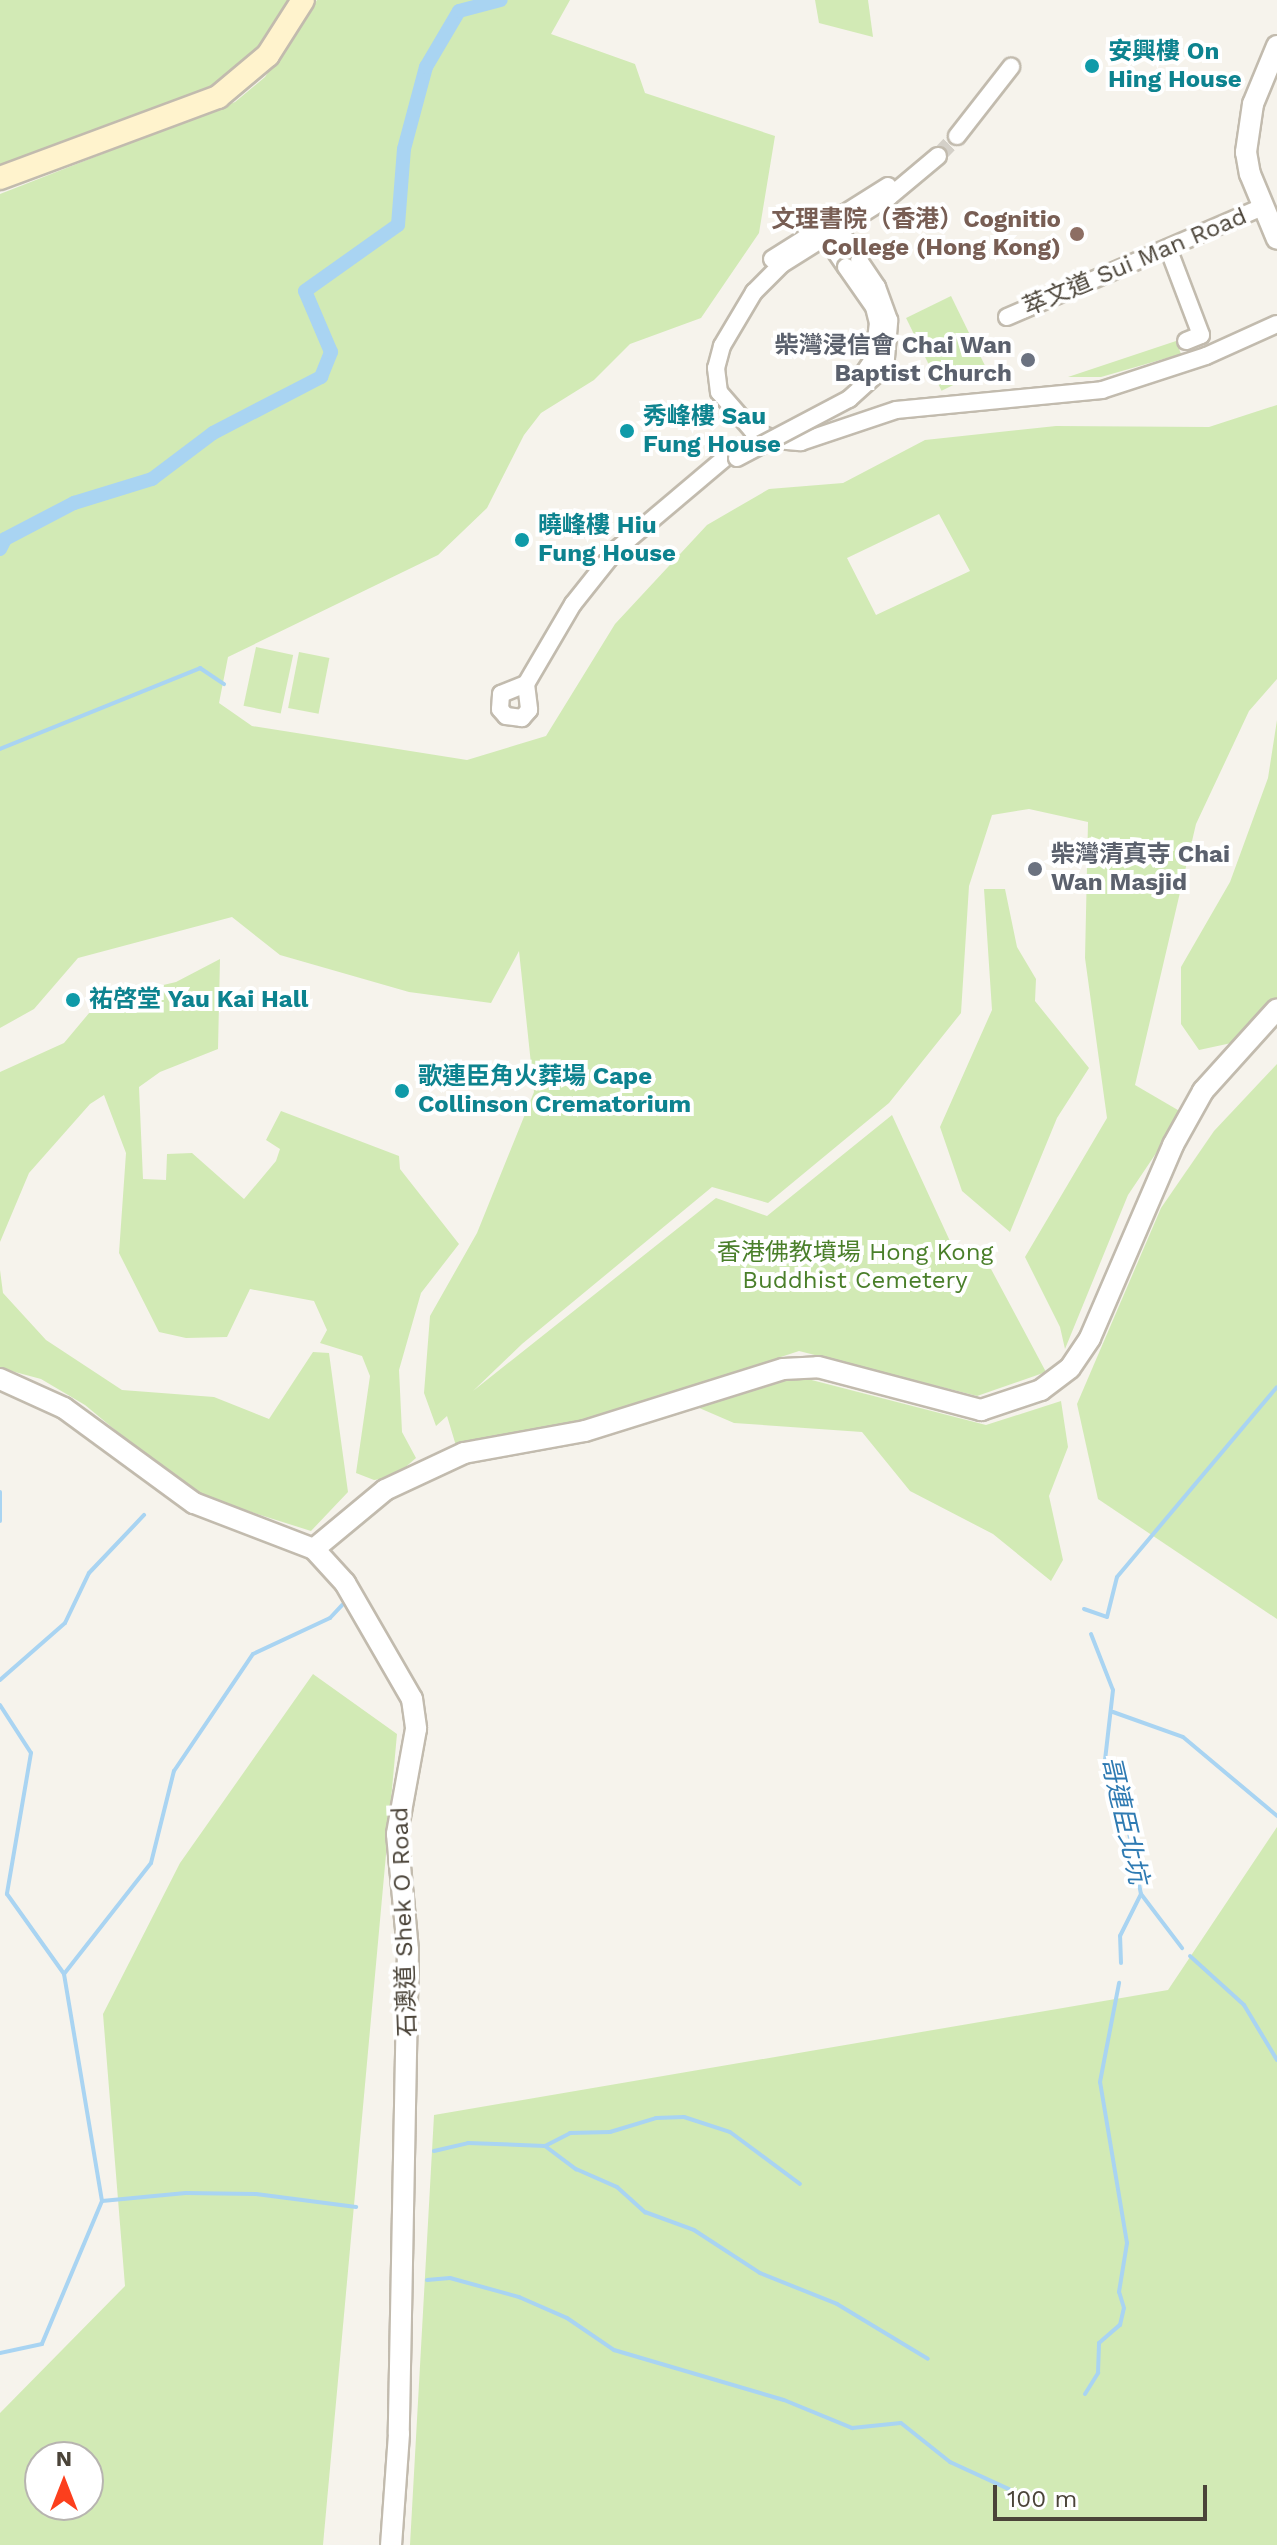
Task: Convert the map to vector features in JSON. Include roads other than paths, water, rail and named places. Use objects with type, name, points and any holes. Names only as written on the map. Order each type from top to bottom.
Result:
[{"type":"main road","points":[[0,178],[218,97],[268,55],[303,0]]},
{"type":"street","points":[[1277,46],[1247,132],[1250,174],[1277,239]]},
{"type":"street","points":[[956,131],[1011,67]]},
{"type":"street","points":[[935,154],[782,264],[748,301],[718,357],[719,392],[752,430],[784,442],[818,438],[896,410],[1102,390],[1206,356],[1277,324]]},
{"type":"street","name":"萃文道 Sui Man Road","points":[[1007,317],[1263,207]]},
{"type":"street","points":[[528,682],[573,604],[616,550],[665,503],[733,451],[843,392],[868,368],[878,323],[852,264],[829,229]]},
{"type":"street","points":[[1168,248],[1199,336]]},
{"type":"street","points":[[314,1549],[385,1490],[441,1463],[490,1447],[585,1431],[783,1369],[818,1367],[981,1410],[1041,1390],[1070,1368],[1090,1338],[1173,1145],[1203,1091],[1277,1009]]},
{"type":"street","name":"石澳道 Shek O Road","points":[[0,1379],[64,1408],[194,1503],[314,1549],[331,1564],[375,1630],[416,1710],[397,1834],[408,1950],[399,2434],[391,2545]]},
{"type":"waterway","points":[[0,549],[5,539],[74,503],[152,479],[213,433],[321,377],[331,352],[305,291],[398,225],[404,149],[426,67],[459,11],[501,0]]},
{"type":"waterway","points":[[0,749],[200,668],[224,684]]},
{"type":"waterway","points":[[1084,1609],[1107,1617],[1117,1577],[1277,1387]]},
{"type":"waterway","points":[[0,1492],[0,1521]]},
{"type":"waterway","points":[[0,1680],[65,1623],[89,1573],[144,1515]]},
{"type":"waterway","points":[[64,1974],[151,1863],[174,1771],[253,1654],[330,1618],[342,1605]]},
{"type":"waterway","name":"哥連臣北坑","points":[[1091,1634],[1113,1690],[1105,1760],[1129,1833],[1141,1894],[1182,1948]]},
{"type":"waterway","points":[[0,1705],[31,1753],[7,1894],[64,1974],[102,2201],[42,2344],[0,2353]]},
{"type":"waterway","points":[[1113,1712],[1183,1737],[1277,1816]]},
{"type":"waterway","points":[[1121,1963],[1120,1936],[1141,1894]]},
{"type":"waterway","name":"哥連臣北坑","points":[[1190,1956],[1244,2005],[1277,2060]]},
{"type":"waterway","points":[[1085,2394],[1098,2373],[1099,2343],[1120,2325],[1124,2308],[1119,2292],[1127,2243],[1100,2082],[1119,1983]]},
{"type":"waterway","points":[[434,2151],[468,2143],[545,2146],[570,2133],[610,2132],[656,2118],[684,2117],[730,2132],[800,2184]]},
{"type":"waterway","points":[[545,2146],[576,2169],[617,2187],[645,2212],[694,2230],[760,2273],[837,2304],[928,2359]]},
{"type":"waterway","points":[[102,2201],[186,2193],[256,2194],[356,2207]]},
{"type":"waterway","points":[[427,2280],[450,2278],[519,2297],[567,2318],[614,2350],[784,2400],[852,2428],[901,2423],[950,2462],[1013,2491]]},
{"type":"tunnel","points":[[938,156],[957,136]]},
{"type":"place","name":"安興樓 On Hing House","points":[[1092,66]]},
{"type":"place","name":"文理書院（香港）Cognitio College (Hong Kong)","points":[[1077,234]]},
{"type":"place","name":"柴灣浸信會 Chai Wan Baptist Church","points":[[1028,360]]},
{"type":"place","name":"秀峰樓 Sau Fung House","points":[[627,431]]},
{"type":"place","name":"曉峰樓 Hiu Fung House","points":[[522,540]]},
{"type":"place","name":"柴灣清真寺 Chai Wan Masjid","points":[[1035,869]]},
{"type":"place","name":"祐啓堂 Yau Kai Hall","points":[[73,1000]]},
{"type":"place","name":"歌連臣角火葬場 Cape Collinson Crematorium","points":[[402,1091]]},
{"type":"park label","name":"香港佛教墳場 Hong Kong Buddhist Cemetery","points":[[855,1267]]}]
